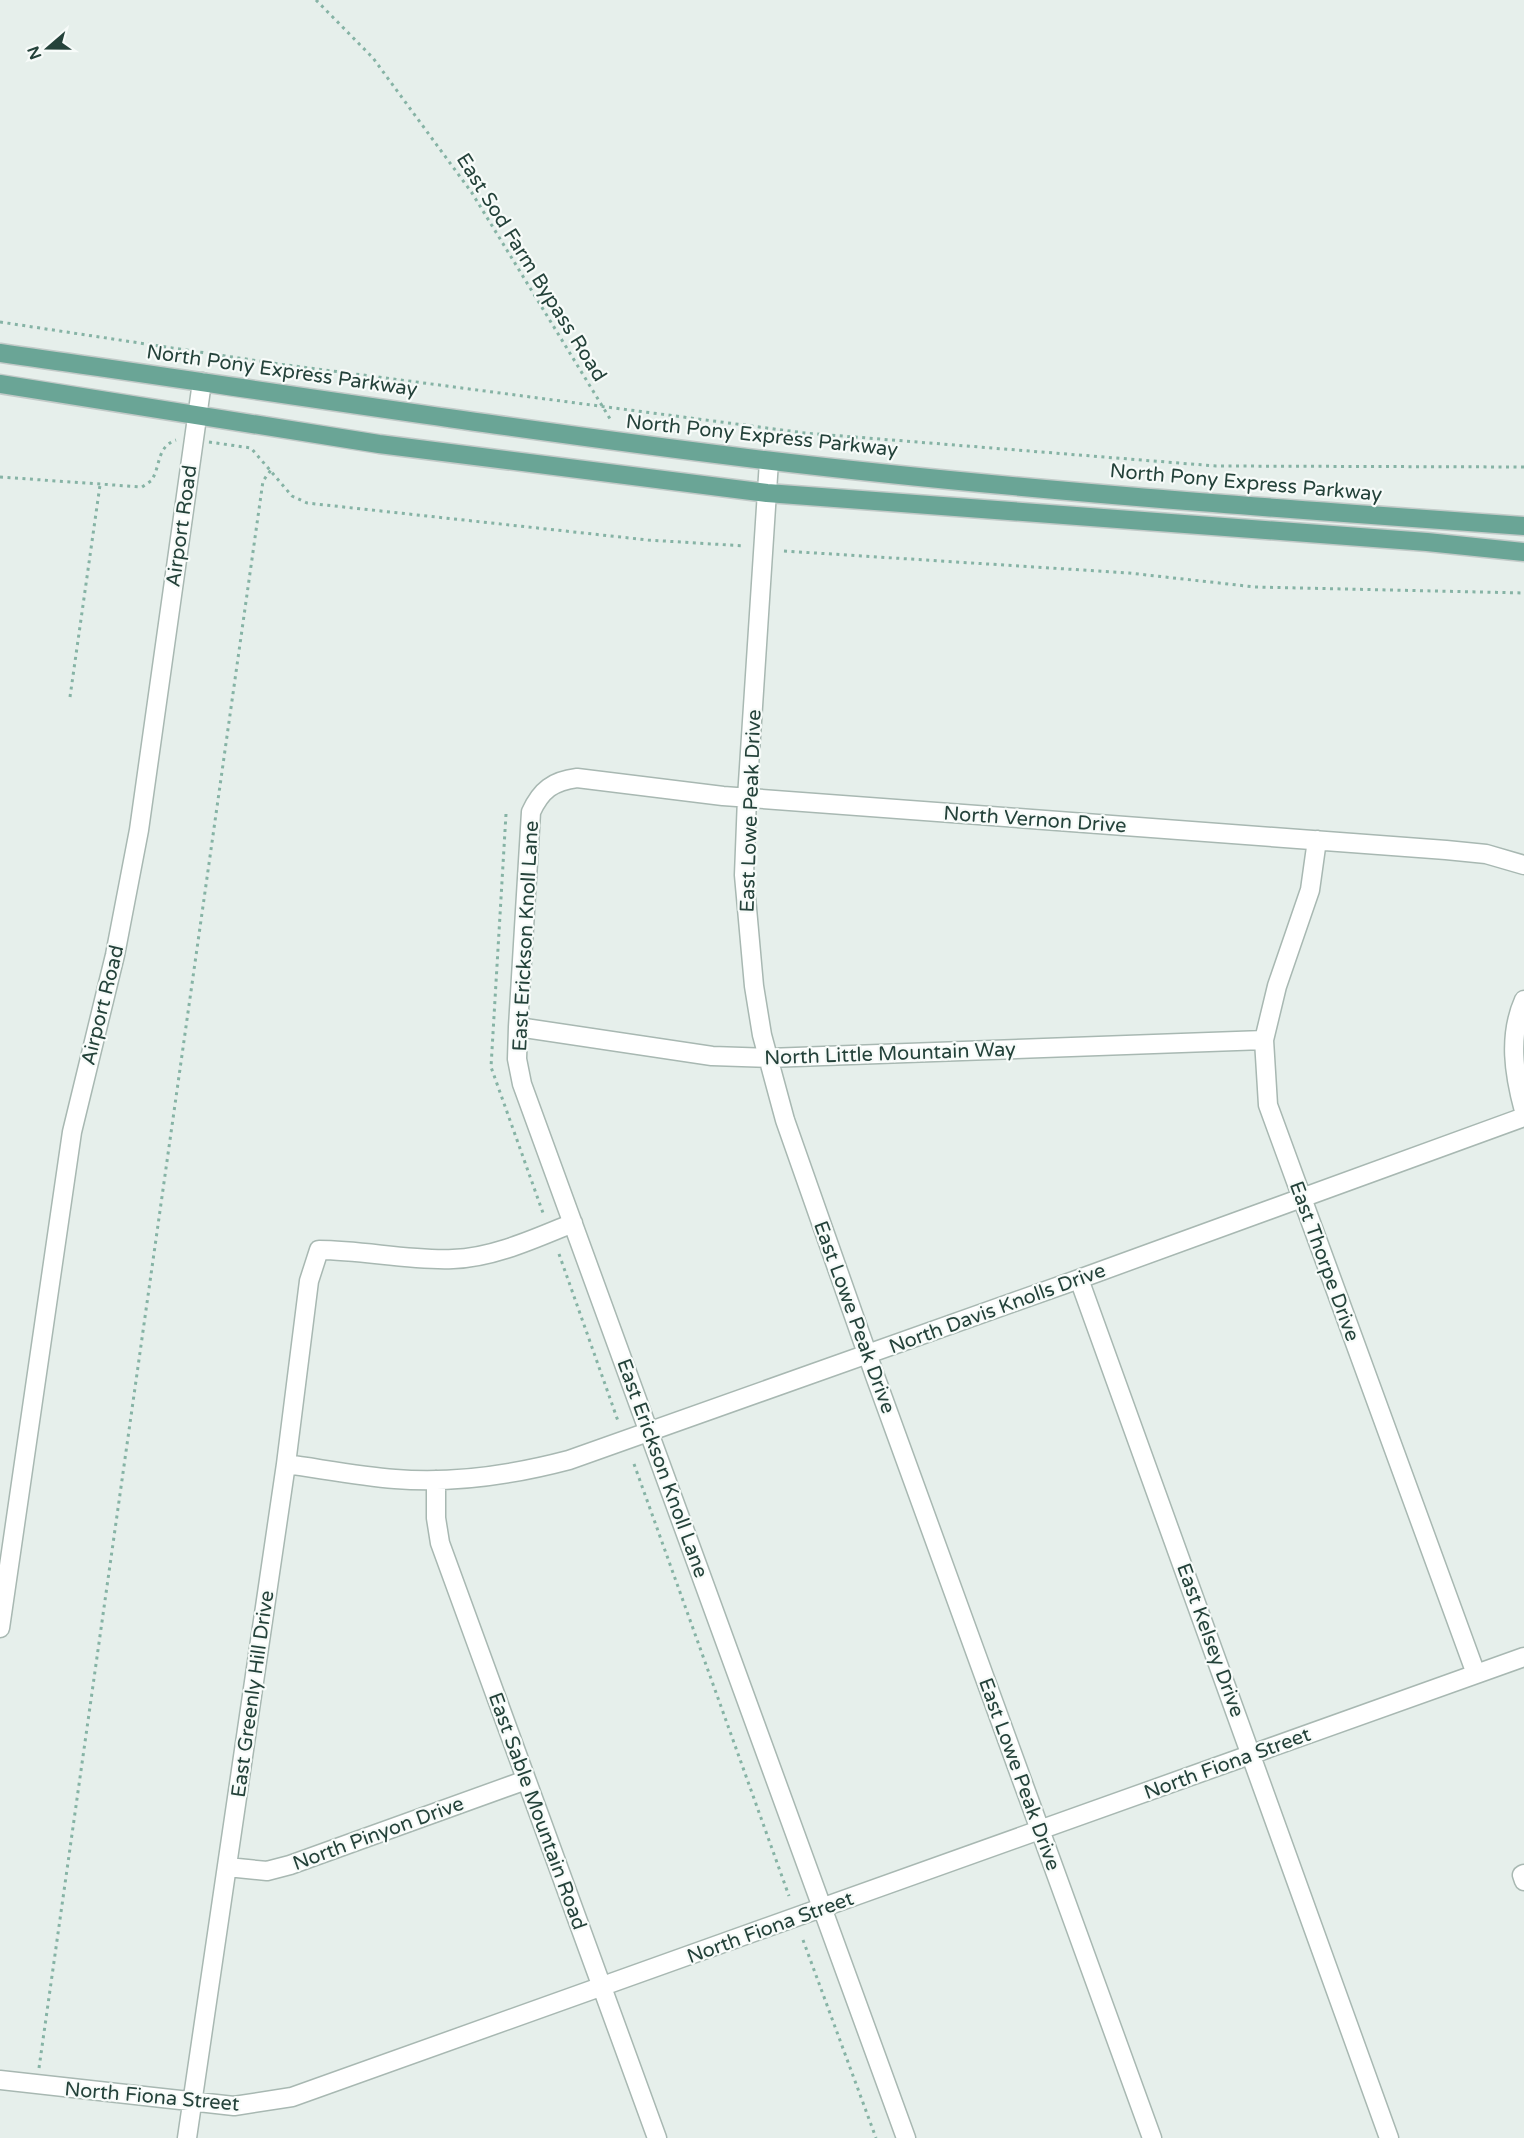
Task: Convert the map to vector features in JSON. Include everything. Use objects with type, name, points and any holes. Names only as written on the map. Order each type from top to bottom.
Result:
[{"type":"main road","name":"North Pony Express Parkway","points":[[0,353],[626,443],[769,460],[1243,506],[1524,526]]},
{"type":"main road","points":[[0,384],[379,444],[767,493],[1427,542],[1524,552]]},
{"type":"street","name":"Airport Road","points":[[0,1628],[72,1131],[126,900],[202,381]]},
{"type":"street","name":"East Lowe Peak Drive","points":[[769,460],[744,875],[754,987],[768,1058],[785,1120],[867,1354],[1152,2138]]},
{"type":"street","name":"North Vernon Drive","points":[[548,787],[562,780],[577,778],[747,798],[1486,854],[1524,865]]},
{"type":"street","name":"East Erickson Knoll Lane","points":[[548,787],[537,798],[531,812],[518,1027],[518,1059],[522,1084],[906,2138]]},
{"type":"street","name":"East Thorpe Drive","points":[[1317,840],[1310,890],[1277,986],[1264,1040],[1268,1105],[1476,1674]]},
{"type":"street","points":[[1524,1000],[1514,1037],[1514,1067],[1524,1111]]},
{"type":"street","name":"North Little Mountain Way","points":[[518,1027],[712,1056],[768,1058],[1264,1040]]},
{"type":"street","name":"North Davis Knolls Drive","points":[[286,1464],[395,1479],[436,1480],[478,1478],[530,1470],[569,1460],[1079,1279],[1524,1117]]},
{"type":"street","name":"East Greenly Hill Drive","points":[[187,2138],[286,1464],[309,1281],[319,1250],[351,1250],[421,1259],[456,1259],[492,1252],[573,1223]]},
{"type":"street","name":"East Kelsey Drive","points":[[1079,1279],[1389,2138]]},
{"type":"street","name":"East Sable Mountain Road","points":[[436,1480],[436,1518],[440,1543],[657,2138]]},
{"type":"street","name":"North Fiona Street","points":[[0,2080],[234,2106],[292,2097],[1524,1657]]},
{"type":"street","name":"North Pinyon Drive","points":[[227,1867],[267,1871],[290,1865],[526,1780]]},
{"type":"street","points":[[1524,1874],[1524,1881]]},
{"type":"path","name":"East Sod Farm Bypass Road","points":[[316,0],[374,58],[472,193],[602,408],[626,443]]},
{"type":"path","points":[[0,322],[279,364],[805,433],[1216,466],[1524,466]]},
{"type":"path","points":[[0,477],[136,487],[147,485],[155,476],[158,459],[170,443],[178,440],[193,441],[246,446],[254,450],[292,496],[307,503],[648,540],[745,546]]},
{"type":"path","points":[[37,2085],[263,481],[271,470]]},
{"type":"path","points":[[70,697],[100,484]]},
{"type":"path","points":[[784,551],[1129,573],[1255,587],[1524,593]]},
{"type":"path","points":[[560,1254],[618,1421]]},
{"type":"path","points":[[634,1464],[789,1896]]},
{"type":"path","points":[[803,1941],[876,2138]]}]
